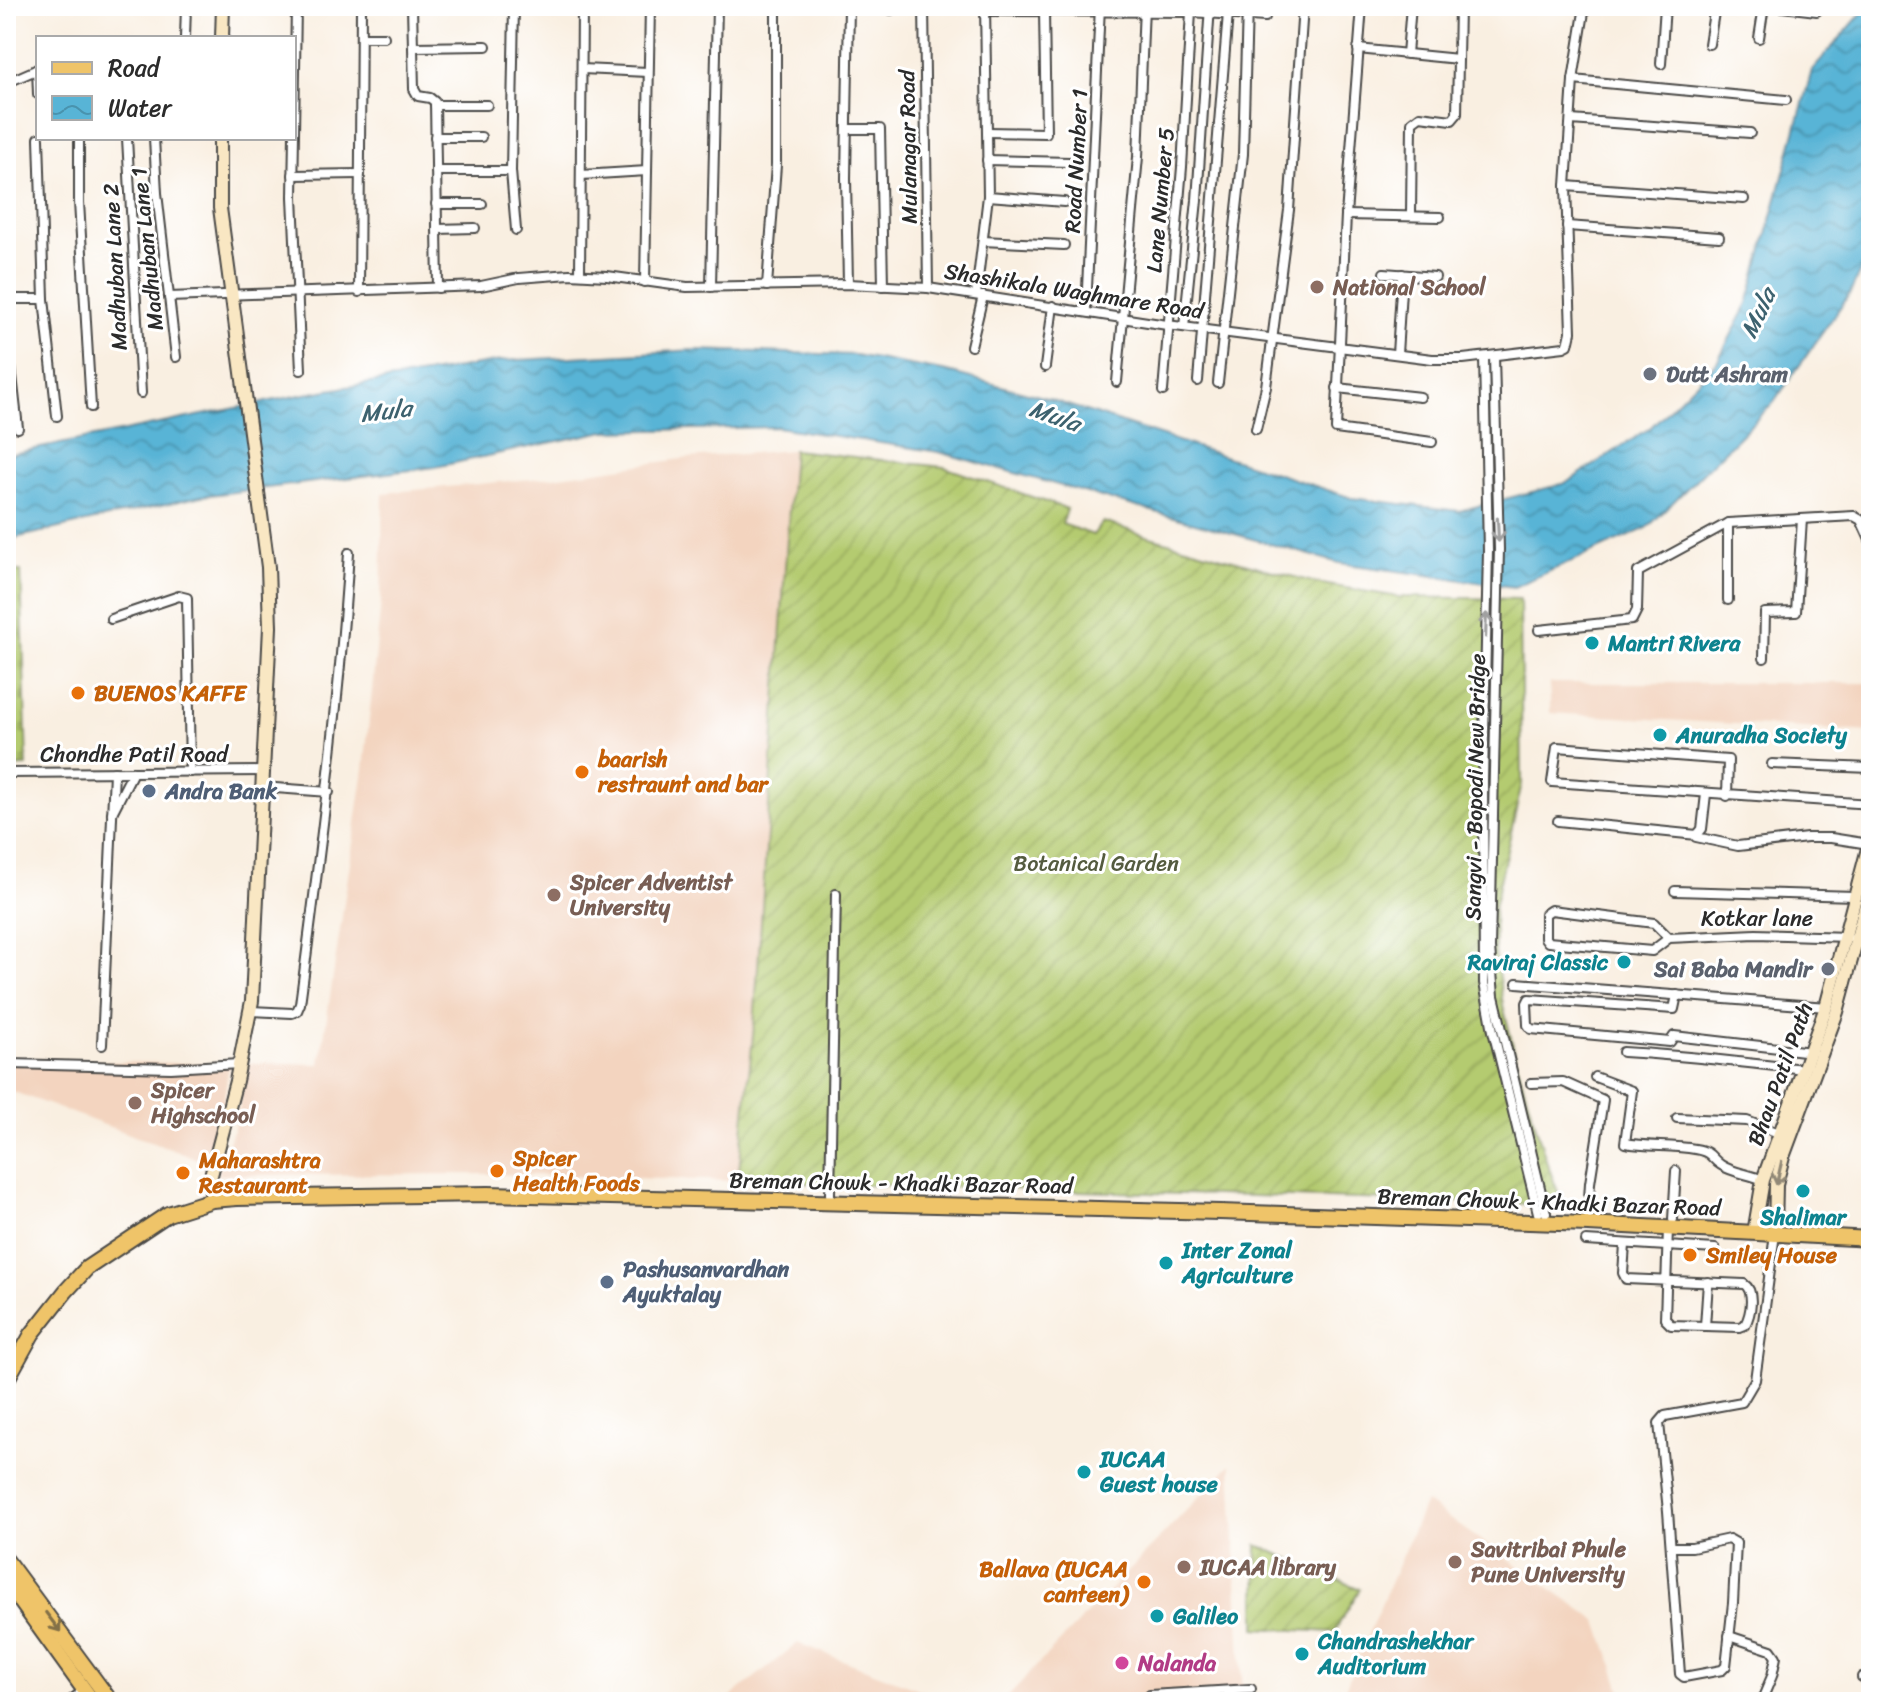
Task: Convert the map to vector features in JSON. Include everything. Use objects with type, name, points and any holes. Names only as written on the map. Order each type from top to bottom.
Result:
[{"type":"main road","name":"Breman Chowk - Khadki Bazar Road","points":[[6,1361],[44,1303],[84,1265],[168,1214],[211,1195],[320,1186],[488,1185],[830,1194],[1588,1219],[1775,1229],[1871,1229]]},
{"type":"main road","name":"Breman Chowk - Khadki Bazar Road","points":[[211,1195],[488,1194],[1542,1213],[1588,1219]]},
{"type":"main road","name":"Breman Chowk - Khadki Bazar Road","points":[[1775,1229],[1871,1239]]},
{"type":"main road","name":"Breman Chowk - Khadki Bazar Road","points":[[6,1381],[32,1334],[84,1265]]},
{"type":"main road","points":[[6,1560],[111,1702]]},
{"type":"main road","points":[[6,1581],[89,1696]]},
{"type":"street","points":[[185,36],[186,6]]},
{"type":"street","points":[[222,36],[223,6]]},
{"type":"street","points":[[295,36],[296,6]]},
{"type":"street","points":[[359,292],[361,6]]},
{"type":"street","points":[[412,6],[414,89],[418,96],[433,99],[435,105],[438,288]]},
{"type":"street","points":[[514,6],[511,171],[516,230]]},
{"type":"street","points":[[580,274],[582,6]]},
{"type":"street","points":[[645,282],[650,6]]},
{"type":"street","points":[[711,287],[717,6]]},
{"type":"street","points":[[767,286],[776,165],[776,6]]},
{"type":"street","points":[[848,284],[849,6]]},
{"type":"street","name":"Mulanagar Road","points":[[924,6],[928,288]]},
{"type":"street","points":[[1256,429],[1266,387],[1289,210],[1303,6]]},
{"type":"street","points":[[1362,6],[1346,215],[1336,429],[1432,442]]},
{"type":"street","points":[[1407,54],[1411,6]]},
{"type":"street","points":[[1411,214],[1412,122],[1420,116],[1452,120],[1457,117],[1459,6]]},
{"type":"street","name":"Shashikala Waghmare Road","points":[[169,297],[481,286],[545,274],[580,274],[687,287],[848,284],[928,288],[1086,310],[1167,325],[1448,360],[1568,345],[1571,332],[1566,186],[1573,80],[1585,6]]},
{"type":"street","points":[[1661,64],[1665,6]]},
{"type":"street","points":[[1709,44],[1715,6]]},
{"type":"street","points":[[1759,38],[1764,6]]},
{"type":"street","points":[[1774,6],[1817,11],[1818,6]]},
{"type":"street","points":[[971,346],[988,196],[985,9],[1044,12],[1167,9],[1228,13],[1247,10],[1265,17]]},
{"type":"street","points":[[1117,382],[1138,157],[1144,9]]},
{"type":"street","name":"Road Number 1","points":[[1086,310],[1100,10]]},
{"type":"street","points":[[1184,327],[1197,200],[1210,10]]},
{"type":"street","points":[[1218,383],[1243,154],[1247,10]]},
{"type":"street","points":[[987,132],[1046,133],[1044,12]]},
{"type":"street","name":"Lane Number 5","points":[[1163,391],[1182,167],[1191,12]]},
{"type":"street","points":[[1198,381],[1228,13]]},
{"type":"street","points":[[361,37],[384,37]]},
{"type":"street","points":[[413,47],[486,46]]},
{"type":"street","points":[[1358,49],[1458,59]]},
{"type":"street","points":[[582,69],[648,72]]},
{"type":"street","points":[[6,83],[36,70]]},
{"type":"street","points":[[1573,80],[1786,100]]},
{"type":"street","points":[[435,105],[487,105]]},
{"type":"street","points":[[1571,120],[1750,133]]},
{"type":"street","points":[[6,122],[6,172]]},
{"type":"street","points":[[847,129],[880,129],[883,286]]},
{"type":"street","points":[[435,137],[481,137]]},
{"type":"street","points":[[39,140],[44,299],[57,416]]},
{"type":"street","points":[[79,140],[79,202],[91,407]]},
{"type":"street","name":"Madhuban Lane 2","points":[[127,140],[141,393]]},
{"type":"street","name":"Madhuban Lane 1","points":[[154,140],[176,357]]},
{"type":"street","points":[[211,1195],[210,1179],[251,1011],[270,612],[268,567],[220,208],[220,140]]},
{"type":"street","points":[[293,140],[301,370]]},
{"type":"street","points":[[987,160],[1070,162]]},
{"type":"street","points":[[436,171],[511,171]]},
{"type":"street","points":[[581,175],[647,171]]},
{"type":"street","points":[[293,175],[360,174]]},
{"type":"street","points":[[1566,186],[1744,199]]},
{"type":"street","points":[[988,196],[1064,202]]},
{"type":"street","points":[[436,204],[482,204]]},
{"type":"street","points":[[1346,215],[1440,217]]},
{"type":"street","points":[[1567,226],[1719,237]]},
{"type":"street","points":[[437,229],[475,228]]},
{"type":"street","points":[[983,241],[1064,245]]},
{"type":"street","points":[[1384,273],[1435,277]]},
{"type":"street","points":[[1397,354],[1402,274]]},
{"type":"street","points":[[6,299],[44,299]]},
{"type":"street","points":[[1045,367],[1053,306]]},
{"type":"street","points":[[6,323],[18,428]]},
{"type":"street","name":"Sangvi - Bopodi New Bridge","points":[[1489,356],[1483,796],[1484,983],[1493,1031],[1542,1213]]},
{"type":"street","points":[[1337,388],[1420,397]]},
{"type":"street","points":[[1539,630],[1632,620],[1637,610],[1638,572],[1728,523],[1854,516],[1861,520],[1871,542]]},
{"type":"street","points":[[1764,658],[1765,613],[1796,612],[1802,519]]},
{"type":"street","points":[[1728,523],[1728,600]]},
{"type":"street","points":[[251,1011],[292,1013],[297,1011],[300,1004],[329,792],[349,553]]},
{"type":"street","points":[[111,619],[179,596],[187,598],[190,772]]},
{"type":"street","points":[[1727,796],[1728,760],[1557,747],[1552,782],[1727,796],[1871,804]]},
{"type":"street","points":[[1772,764],[1871,768]]},
{"type":"street","name":"Chondhe Patil Road","points":[[6,773],[263,771]]},
{"type":"street","points":[[102,1045],[114,772]]},
{"type":"street","points":[[112,813],[133,772]]},
{"type":"street","points":[[262,787],[329,792]]},
{"type":"street","points":[[1693,836],[1702,829],[1706,794]]},
{"type":"street","points":[[1558,821],[1693,836],[1738,846],[1807,838],[1870,841]]},
{"type":"street","name":"Bhau Patil Path","points":[[1851,938],[1855,896],[1870,841]]},
{"type":"street","name":"Bhau Patil Path","points":[[1754,1228],[1763,1180],[1816,1053],[1832,1009],[1851,938],[1871,886]]},
{"type":"street","points":[[1675,891],[1855,896]]},
{"type":"street","points":[[830,1194],[836,894]]},
{"type":"street","name":"Kotkar lane","points":[[1669,938],[1654,923],[1551,910],[1545,914],[1545,938],[1548,942],[1652,951],[1669,938],[1756,934],[1851,938]]},
{"type":"street","points":[[1517,983],[1832,1009]]},
{"type":"street","points":[[1677,995],[1674,1009],[1529,999],[1528,1025],[1531,1029],[1670,1042],[1674,1036],[1816,1053]]},
{"type":"street","points":[[1623,1052],[1693,1055],[1804,1069]]},
{"type":"street","name":"Bhau Patil Path","points":[[1803,1086],[1804,1069],[1816,1053]]},
{"type":"street","points":[[10,1064],[171,1068],[239,1064]]},
{"type":"street","points":[[1595,1077],[1633,1092],[1625,1143],[1697,1149],[1713,1155],[1725,1167],[1763,1180]]},
{"type":"street","points":[[1531,1083],[1563,1082],[1603,1100],[1590,1183],[1588,1219]]},
{"type":"street","points":[[1677,1118],[1747,1121],[1784,1135]]},
{"type":"street","name":"Bhau Patil Path","points":[[1775,1229],[1776,1184],[1784,1135]]},
{"type":"street","points":[[1625,1245],[1625,1278],[1666,1280],[1708,1282],[1744,1284],[1749,1287],[1751,1293],[1745,1325],[1671,1325],[1667,1322],[1666,1280],[1667,1247],[1676,1171]]},
{"type":"street","points":[[1671,1547],[1692,1547],[1729,1539],[1735,1541],[1735,1575],[1725,1668],[1681,1677],[1659,1421],[1665,1416],[1742,1402],[1750,1392],[1759,1358],[1775,1229]]},
{"type":"street","points":[[1586,1241],[1715,1249]]},
{"type":"street","points":[[1705,1326],[1708,1282]]},
{"type":"street","points":[[1729,1636],[1771,1650],[1776,1657],[1761,1702]]},
{"type":"street","points":[[1150,1695],[1251,1689]]},
{"type":"street","points":[[69,1702],[89,1696]]},
{"type":"shaded area","name":"Spicer Adventist University","points":[[793,450],[754,1026],[738,1181],[490,1174],[218,1175],[239,1113],[245,1063],[320,1064],[364,769],[381,602],[383,493],[553,477],[689,458]]},
{"type":"shaded area","points":[[1550,683],[1871,683],[1871,732],[1550,713]]},
{"type":"shaded area","name":"Spicer Highschool","points":[[6,1060],[229,1064],[221,1118],[203,1161],[6,1089]]},
{"type":"shaded area","points":[[1231,1464],[1243,1697],[1152,1702],[1002,1702]]},
{"type":"shaded area","name":"Savitribai Phule Pune University","points":[[1425,1502],[1598,1621],[1625,1702],[1339,1702]]},
{"type":"shaded area","points":[[798,1643],[952,1702],[724,1702]]},
{"type":"green space","name":"Botanical Garden","points":[[793,450],[944,467],[1067,509],[1062,524],[1093,535],[1103,522],[1316,583],[1398,597],[1520,599],[1522,783],[1494,908],[1495,951],[1503,1005],[1519,1071],[1563,1205],[738,1181],[754,1026]]},
{"type":"green space","points":[[6,571],[21,571],[27,766],[6,767]]},
{"type":"green space","points":[[1257,1545],[1360,1589],[1334,1632],[1256,1628]]},
{"type":"water","name":"Mula","points":[[1871,6],[1871,248],[1850,293],[1774,402],[1647,528],[1514,587],[1339,563],[939,452],[777,427],[605,431],[435,467],[201,496],[6,540],[6,455],[305,394],[501,361],[695,350],[855,355],[948,372],[1043,397],[1352,498],[1459,511],[1566,483],[1650,428],[1717,362],[1748,304],[1812,70]]},
{"type":"place","name":"National School","points":[[1317,287]]},
{"type":"place","name":"Dutt Ashram","points":[[1650,374]]},
{"type":"place","name":"Mantri Rivera","points":[[1592,643]]},
{"type":"place","name":"BUENOS KAFFE","points":[[78,693]]},
{"type":"place","name":"Anuradha Society","points":[[1660,735]]},
{"type":"place","name":"baarish restraunt and bar","points":[[582,772]]},
{"type":"place","name":"Andra Bank","points":[[149,791]]},
{"type":"place","name":"Spicer Adventist University","points":[[554,895]]},
{"type":"place","name":"Raviraj Classic","points":[[1624,962]]},
{"type":"place","name":"Sai Baba Mandir","points":[[1828,969]]},
{"type":"place","name":"Spicer Highschool","points":[[135,1103]]},
{"type":"place","name":"Spicer Health Foods","points":[[497,1171]]},
{"type":"place","name":"Maharashtra Restaurant","points":[[183,1173]]},
{"type":"place","name":"Shalimar","points":[[1803,1191]]},
{"type":"place","name":"Smiley House","points":[[1690,1255]]},
{"type":"place","name":"Inter Zonal Agriculture","points":[[1166,1263]]},
{"type":"place","name":"Pashusanvardhan Ayuktalay","points":[[607,1282]]},
{"type":"place","name":"IUCAA Guest house","points":[[1084,1472]]},
{"type":"place","name":"Savitribai Phule Pune University","points":[[1455,1562]]},
{"type":"place","name":"IUCAA library","points":[[1184,1567]]},
{"type":"place","name":"Ballava (IUCAA canteen)","points":[[1144,1582]]},
{"type":"place","name":"Galileo","points":[[1157,1616]]},
{"type":"place","name":"Chandrashekhar Auditorium","points":[[1302,1654]]},
{"type":"place","name":"Nalanda","points":[[1122,1663]]}]
